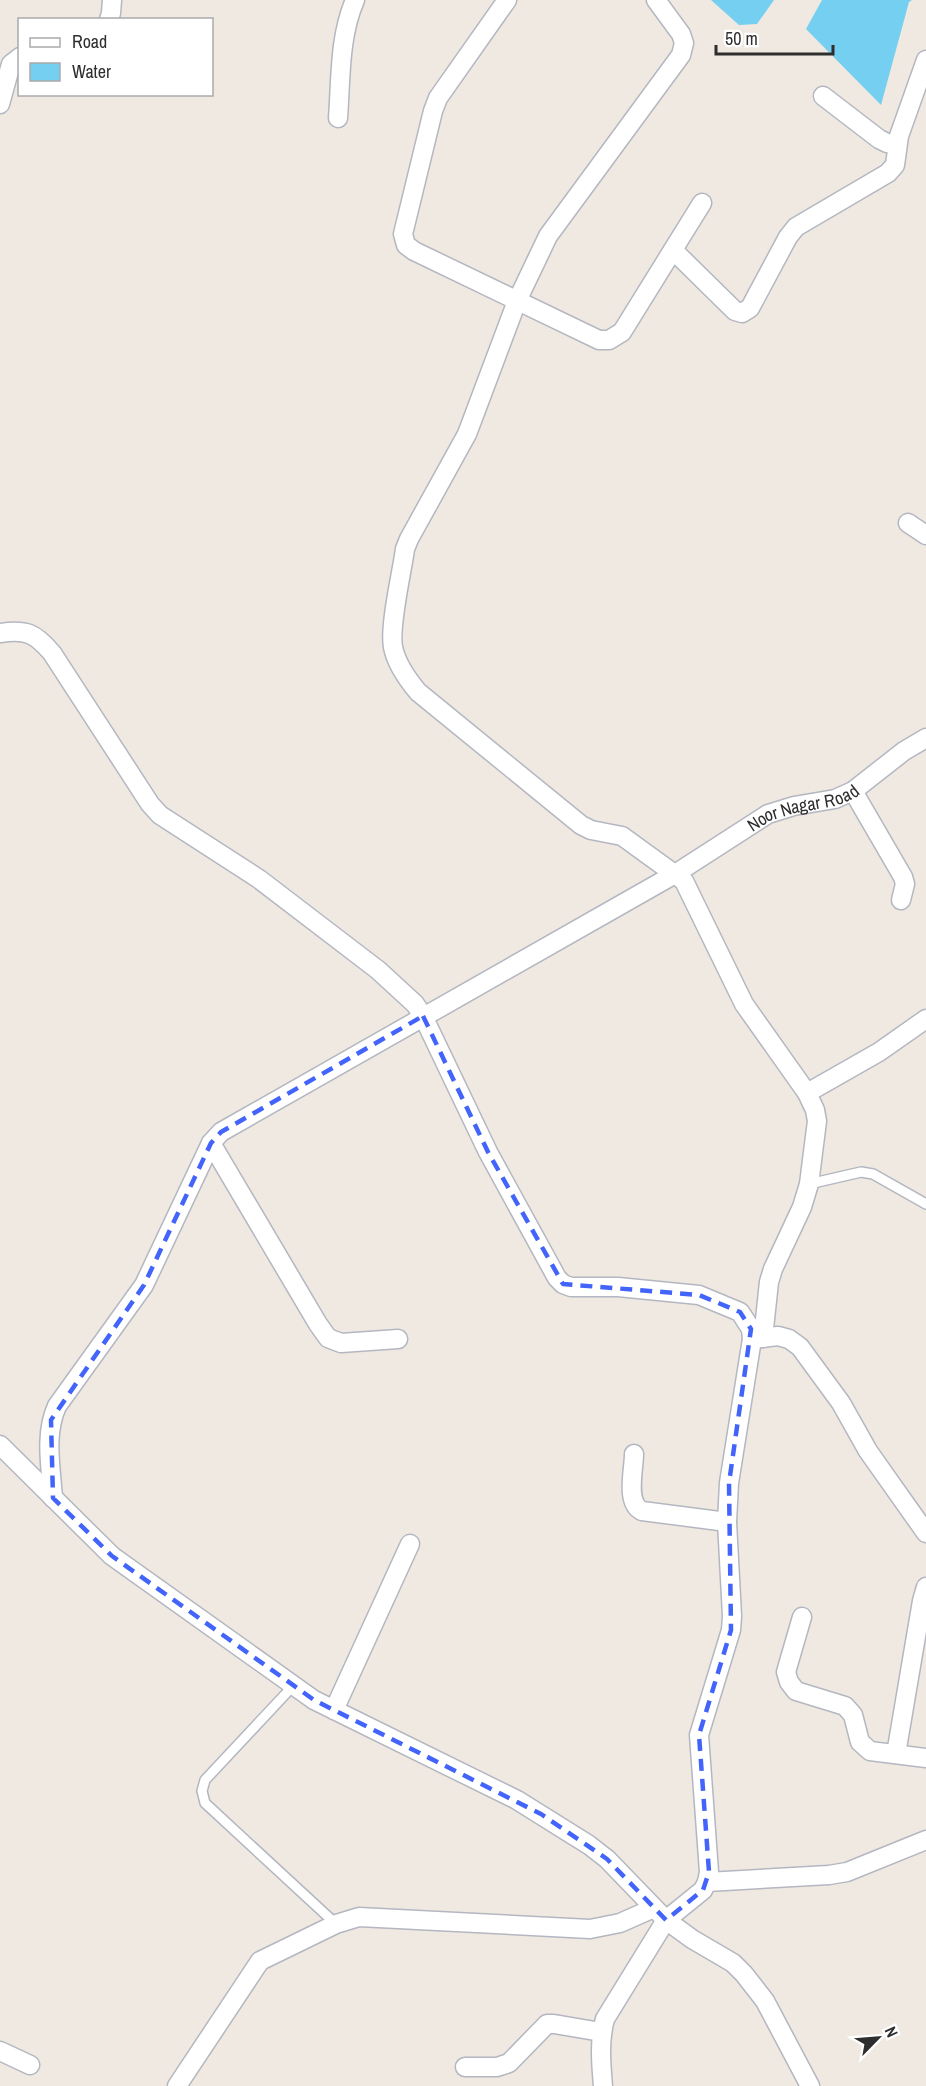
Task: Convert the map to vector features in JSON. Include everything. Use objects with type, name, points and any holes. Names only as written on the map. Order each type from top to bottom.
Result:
[{"type":"street","points":[[109,18],[112,0]]},
{"type":"street","points":[[338,118],[344,35],[347,19],[355,0]]},
{"type":"street","points":[[507,0],[438,98],[403,234],[406,245],[414,251],[599,340],[609,340],[622,332],[702,203]]},
{"type":"street","points":[[177,2086],[260,1961],[336,1924],[359,1917],[590,1929],[660,1914],[703,1890],[707,1882],[709,1872],[699,1735],[731,1630],[727,1522],[729,1483],[769,1282],[802,1207],[809,1184],[817,1122],[815,1110],[807,1093],[744,1004],[684,881],[622,836],[591,830],[581,825],[418,692],[408,681],[393,648],[393,633],[405,549],[467,434],[517,301],[556,223],[681,55],[684,43],[681,34],[656,0]]},
{"type":"street","points":[[0,104],[11,64],[18,59]]},
{"type":"street","points":[[673,250],[735,311],[742,313],[750,308],[788,237],[796,227],[888,173],[895,165],[899,136],[926,60]]},
{"type":"street","points":[[823,96],[879,139],[897,145]]},
{"type":"street","points":[[908,523],[926,535]]},
{"type":"street","points":[[0,633],[28,632],[42,641],[150,804],[160,815],[259,879],[378,970],[415,1004],[423,1016],[488,1152],[557,1278],[563,1284],[571,1287],[618,1287],[699,1295],[740,1312],[758,1338]]},
{"type":"street","name":"Noor Nagar Road","points":[[211,1143],[221,1132],[675,874],[768,814],[794,806],[835,799],[854,791],[904,751],[926,738]]},
{"type":"street","points":[[854,791],[903,877],[905,884],[901,900]]},
{"type":"street","points":[[807,1093],[879,1052],[926,1019]]},
{"type":"street","points":[[211,1143],[328,1338],[340,1343],[398,1339]]},
{"type":"street","points":[[53,1498],[49,1436],[51,1420],[57,1406],[144,1285],[211,1143]]},
{"type":"street","points":[[758,1338],[778,1336],[789,1339],[800,1347],[842,1402],[868,1451],[926,1533]]},
{"type":"street","points":[[0,1445],[112,1556],[293,1686],[314,1700],[517,1800],[589,1845],[607,1859],[660,1914],[692,1939],[733,1963],[744,1974],[765,2001],[810,2086]]},
{"type":"street","points":[[634,1454],[632,1499],[637,1508],[642,1511],[727,1522]]},
{"type":"street","points":[[334,1710],[410,1544]]},
{"type":"street","points":[[896,1754],[926,1587]]},
{"type":"street","points":[[802,1617],[786,1672],[789,1682],[796,1691],[845,1706],[853,1715],[860,1742],[870,1751],[926,1758]]},
{"type":"street","points":[[707,1882],[847,1872],[926,1840]]},
{"type":"street","points":[[603,2086],[601,2032],[605,2019],[660,1914]]},
{"type":"street","points":[[465,2067],[497,2067],[509,2063],[546,2024],[601,2032]]},
{"type":"street","points":[[0,2050],[30,2064]]},
{"type":"lane","points":[[809,1184],[861,1172],[873,1174],[926,1204]]},
{"type":"lane","points":[[293,1686],[205,1780],[202,1791],[206,1803],[336,1924]]},
{"type":"highlighted area","points":[[423,1016],[488,1152],[563,1284],[699,1295],[740,1312],[751,1329],[729,1483],[731,1630],[699,1735],[709,1872],[703,1890],[666,1920],[607,1859],[541,1814],[314,1700],[112,1556],[53,1498],[51,1420],[144,1285],[211,1143],[221,1132]]},
{"type":"water","points":[[711,0],[774,0],[757,24],[739,25]]},
{"type":"water","points":[[822,0],[912,0],[909,2],[881,105],[806,29]]}]
